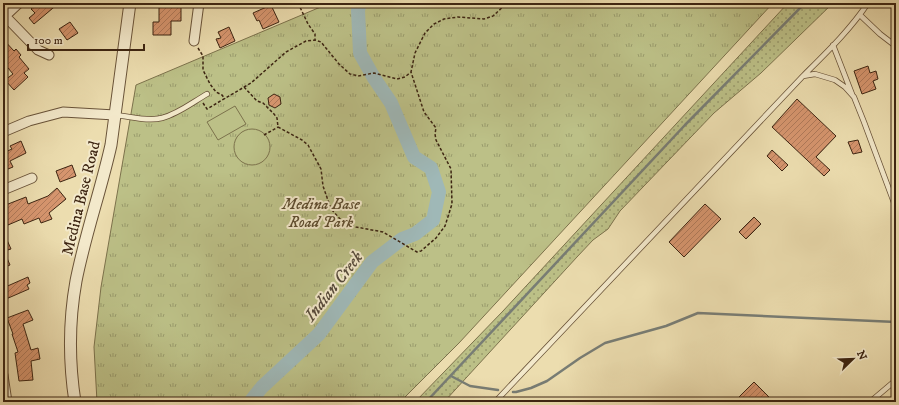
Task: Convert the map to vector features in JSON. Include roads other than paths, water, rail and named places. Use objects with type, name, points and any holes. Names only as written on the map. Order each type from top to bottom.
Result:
[{"type":"street","points":[[19,3],[4,17],[38,50],[49,55]]},
{"type":"street","name":"Medina Base Road","points":[[75,402],[71,354],[72,317],[76,282],[111,145],[130,3]]},
{"type":"street","points":[[194,41],[199,3]]},
{"type":"street","points":[[3,132],[29,121],[63,112],[115,115]]},
{"type":"street","points":[[3,190],[32,178]]},
{"type":"street","points":[[3,375],[7,402]]},
{"type":"lane","points":[[495,402],[833,45],[860,15],[868,3]]},
{"type":"lane","points":[[860,15],[880,34],[896,44]]},
{"type":"lane","points":[[833,45],[896,208]]},
{"type":"lane","points":[[803,76],[815,74],[835,80],[845,87],[854,97]]},
{"type":"lane","points":[[115,115],[148,119],[161,118],[171,115],[207,94]]},
{"type":"lane","points":[[870,402],[896,380]]},
{"type":"waterway","name":"Indian Creek","points":[[250,402],[262,387],[319,334],[372,262],[402,239],[415,234],[433,220],[439,192],[431,168],[414,157],[391,103],[374,78],[360,53],[358,10],[360,3]]},
{"type":"waterway","points":[[426,402],[685,125],[805,3]]},
{"type":"waterway","points":[[513,392],[531,388],[547,381],[605,343],[666,326],[698,313],[896,322]]},
{"type":"waterway","points":[[451,376],[470,386],[498,390]]},
{"type":"park label","name":"Medina Base Road Park","points":[[321,212]]}]
